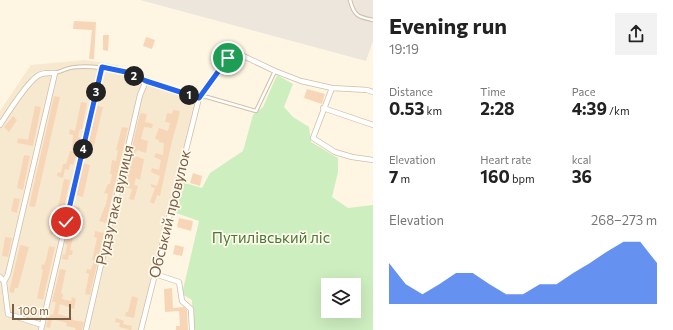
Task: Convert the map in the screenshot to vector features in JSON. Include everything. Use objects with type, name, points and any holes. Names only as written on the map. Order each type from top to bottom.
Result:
[{"type":"street","points":[[199,98],[223,64],[233,55],[239,54],[275,71],[301,81],[332,88],[367,90],[373,92]]},
{"type":"street","points":[[0,277],[4,282],[8,314],[41,328],[102,67]]},
{"type":"street","points":[[0,125],[13,105],[38,75],[46,72],[55,73],[8,274],[4,282]]},
{"type":"street","name":"Рудзутака вулиця","points":[[86,330],[140,95],[146,81]]},
{"type":"street","points":[[332,88],[323,108],[313,138],[335,152],[352,157],[373,160]]},
{"type":"street","name":"Обський провулок","points":[[141,330],[199,98]]},
{"type":"street","points":[[323,108],[373,125]]},
{"type":"street","points":[[155,274],[179,282],[182,301],[191,309],[192,330]]},
{"type":"lane","points":[[350,0],[352,10],[358,17],[373,20]]},
{"type":"lane","points":[[55,73],[74,67],[102,67],[126,72],[146,81],[199,98],[207,97],[256,111],[275,71]]},
{"type":"shaded area","points":[[140,0],[373,0],[373,41],[366,61]]},
{"type":"shaded area","points":[[85,60],[118,65],[199,98],[141,330],[0,330],[0,111],[31,65]]},
{"type":"green space","name":"Путилівський ліс","points":[[277,75],[293,84],[284,107],[293,117],[309,127],[311,142],[338,158],[338,172],[332,197],[348,208],[373,205],[373,330],[193,330],[192,300],[182,294],[199,221],[176,213],[182,182],[202,188],[210,173],[243,151],[253,115],[263,107]]},
{"type":"building","points":[[74,21],[96,22],[94,59],[89,59],[92,30],[73,29]]},
{"type":"building","points":[[103,35],[109,35],[108,51],[103,50]]},
{"type":"building","points":[[146,37],[155,40],[152,49],[143,46]]},
{"type":"building","points":[[307,89],[325,94],[322,104],[304,98]]},
{"type":"building","points":[[54,96],[60,97],[35,207],[29,206]]},
{"type":"building","points":[[81,102],[87,103],[82,129],[80,129],[78,137],[80,138],[78,151],[73,165],[70,164],[69,170],[65,169],[63,178],[57,176],[58,172],[61,173],[63,164],[66,164],[70,151],[72,151],[73,135],[69,134],[70,129],[75,131]]},
{"type":"building","points":[[35,106],[41,107],[33,146],[17,143],[18,138],[28,140]]},
{"type":"building","points":[[97,106],[103,107],[94,145],[88,144]]},
{"type":"building","points":[[173,110],[180,111],[160,196],[157,195],[154,204],[150,202],[155,188],[151,187],[151,184],[157,186],[160,176],[151,172],[152,168],[159,170],[161,160],[154,157],[156,153],[163,155],[164,143],[155,139],[159,128],[168,131],[170,123],[165,122],[167,113],[172,114]]},
{"type":"building","points":[[140,113],[147,114],[145,122],[153,124],[152,128],[144,127],[141,139],[148,141],[146,153],[137,150],[135,156],[144,159],[140,180],[136,178],[134,185],[138,186],[134,200],[129,199],[132,189],[123,187]]},
{"type":"building","points":[[13,116],[17,120],[9,132],[4,127]]},
{"type":"building","points":[[122,127],[128,128],[106,223],[99,221],[106,204],[108,194],[104,193],[108,184],[110,184],[112,160],[116,161],[118,150],[116,150]]},
{"type":"building","points":[[24,155],[30,156],[23,190],[17,188]]},
{"type":"building","points":[[83,163],[90,165],[83,197],[76,195]]},
{"type":"building","points":[[193,173],[202,176],[200,186],[190,183]]},
{"type":"building","points":[[64,179],[70,180],[58,236],[49,234],[52,221],[54,222],[56,217]]},
{"type":"building","points":[[14,198],[20,199],[17,213],[11,211]]},
{"type":"building","points":[[74,206],[80,208],[70,250],[73,251],[72,255],[69,255],[68,260],[62,259],[63,254],[65,255],[67,245],[65,244]]},
{"type":"building","points":[[179,218],[193,221],[191,231],[177,227]]},
{"type":"building","points":[[95,231],[104,233],[90,295],[85,294],[89,274],[86,273],[87,269],[91,270],[94,260],[92,260],[97,238],[94,237]]},
{"type":"building","points":[[5,237],[12,238],[8,257],[2,256]]},
{"type":"building","points":[[20,245],[29,247],[18,288],[15,288],[14,293],[9,292]]},
{"type":"building","points":[[175,245],[184,247],[182,256],[173,254]]},
{"type":"building","points":[[49,246],[55,247],[43,300],[37,298],[43,270],[41,269],[42,264],[44,265],[46,260]]},
{"type":"building","points":[[60,269],[66,270],[61,293],[63,294],[62,299],[71,301],[72,297],[76,299],[74,309],[60,304],[58,314],[73,318],[72,320],[84,322],[82,330],[75,330],[76,328],[66,326],[67,323],[52,319],[50,328],[46,327],[49,314],[53,315],[56,302],[52,302]]},
{"type":"building","points":[[172,288],[173,308],[184,307],[187,310],[188,330],[176,330],[176,326],[180,326],[179,311],[165,312],[164,289]]},
{"type":"building","points":[[132,296],[138,298],[134,318],[125,316],[126,312],[128,312]]},
{"type":"building","points":[[19,305],[41,311],[40,315],[17,311]]},
{"type":"building","points":[[116,318],[124,321],[123,324],[132,326],[131,330],[119,327],[120,323],[115,322]]},
{"type":"route","points":[[66,222],[102,67],[126,72],[174,91],[199,98],[228,58]]}]
